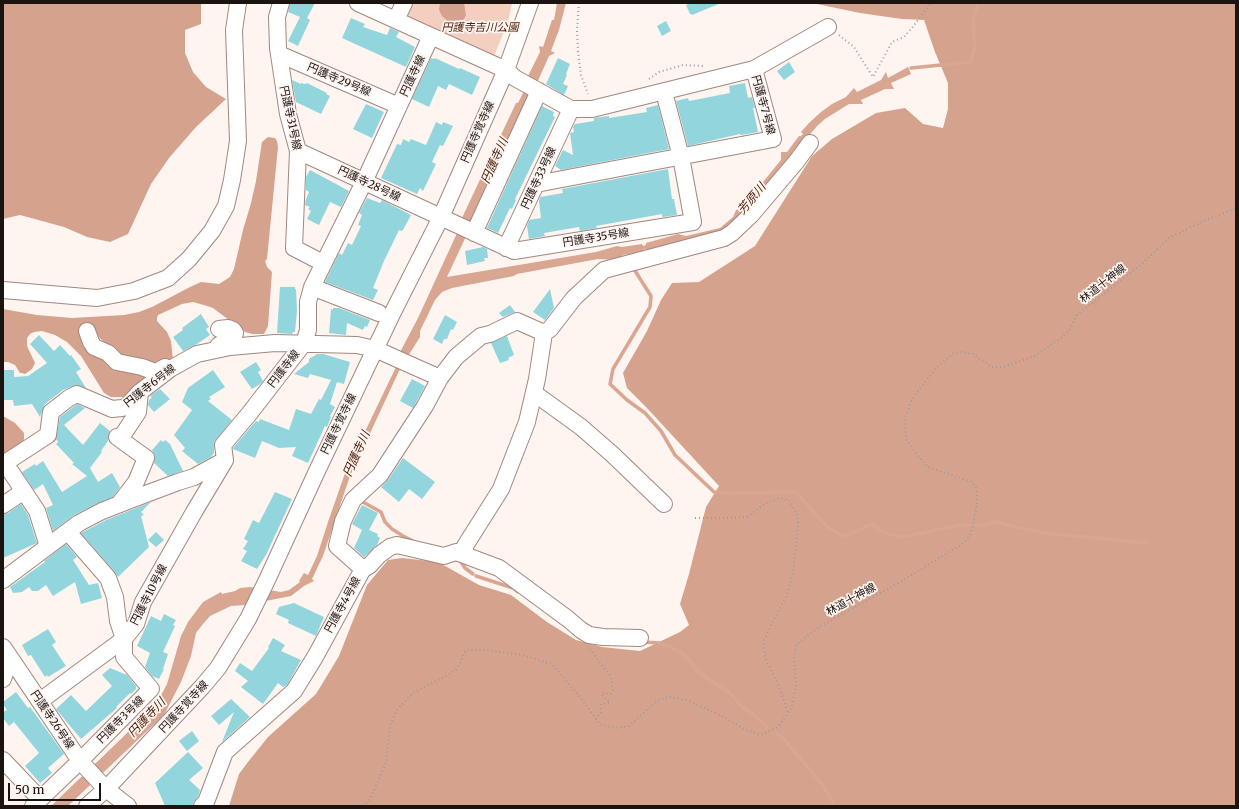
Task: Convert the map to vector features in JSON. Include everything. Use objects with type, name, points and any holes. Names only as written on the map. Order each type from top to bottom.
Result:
[{"type":"street","points":[[3,290],[97,298],[134,291],[168,278],[189,259],[212,231],[226,206],[238,141],[234,30],[238,3]]},
{"type":"street","name":"円護寺31号線","points":[[280,3],[277,18],[279,54],[288,114],[298,151],[294,248],[323,263]]},
{"type":"street","name":"円護寺7号線","points":[[358,3],[510,74],[571,109],[592,109],[754,70],[773,139],[536,184]]},
{"type":"street","points":[[396,20],[404,3]]},
{"type":"street","name":"円護寺覚寺線","points":[[86,806],[103,786],[202,688],[218,668],[252,609],[391,316],[445,220],[510,74],[530,3]]},
{"type":"street","points":[[754,70],[828,27]]},
{"type":"street","name":"円護寺線","points":[[225,460],[223,445],[304,343],[308,330],[308,302],[312,287],[364,182],[431,36]]},
{"type":"street","name":"円護寺29号線","points":[[279,54],[399,106]]},
{"type":"street","points":[[474,233],[537,90]]},
{"type":"street","points":[[664,92],[681,157]]},
{"type":"street","name":"円護寺33号線","points":[[506,248],[571,109]]},
{"type":"street","points":[[467,556],[465,546],[501,489],[527,422],[534,392],[544,333],[550,329],[574,298],[604,270],[724,238],[732,233],[751,215],[796,162],[810,143]]},
{"type":"street","name":"円護寺28号線","points":[[298,151],[445,220]]},
{"type":"street","name":"円護寺35号線","points":[[445,220],[514,251],[693,222],[681,157]]},
{"type":"street","points":[[312,287],[379,312]]},
{"type":"street","points":[[375,349],[440,378],[456,357],[481,336],[490,334],[517,322],[544,333]]},
{"type":"street","points":[[216,350],[219,345],[234,336],[235,333],[233,330],[228,328],[219,329]]},
{"type":"street","points":[[87,331],[90,342],[94,347],[108,353],[117,362],[142,367],[155,372],[158,372],[165,367],[169,369]]},
{"type":"street","name":"円護寺6号線","points":[[4,463],[48,435],[51,412],[69,398],[77,394],[106,407],[117,409],[126,407],[140,392],[169,369],[197,354],[230,347],[275,342],[357,345],[375,349]]},
{"type":"street","name":"円護寺4号線","points":[[202,806],[206,802],[225,752],[294,691],[363,569],[337,546],[343,521],[354,500],[380,475],[425,406],[440,378]]},
{"type":"street","points":[[118,505],[124,495],[136,482],[146,458],[119,438],[138,412],[140,392]]},
{"type":"street","points":[[534,392],[581,427],[612,454],[664,504]]},
{"type":"street","points":[[3,580],[92,514],[194,477],[225,460]]},
{"type":"street","name":"円護寺10号線","points":[[40,701],[124,639],[136,624],[143,602],[225,460]]},
{"type":"street","points":[[4,463],[37,511],[48,546]]},
{"type":"street","points":[[3,505],[24,492]]},
{"type":"street","name":"円護寺3号線","points":[[68,532],[108,578],[114,597],[118,622],[124,639],[124,657],[151,689],[83,765]]},
{"type":"street","points":[[362,570],[366,569],[379,555],[390,547],[397,545],[444,556],[456,552],[499,568],[582,631],[603,637],[640,638]]},
{"type":"street","points":[[3,680],[7,652]]},
{"type":"street","name":"円護寺26号線","points":[[7,652],[83,765],[103,786],[128,806]]},
{"type":"street","points":[[3,760],[36,802],[83,765]]},
{"type":"path","points":[[579,3],[577,30],[578,51],[581,75],[589,98]]},
{"type":"path","points":[[828,27],[854,47],[873,77],[892,42],[904,37],[931,3]]},
{"type":"path","name":"林道十神線","points":[[364,806],[370,798],[386,763],[390,724],[397,710],[413,693],[457,669],[466,650],[484,650],[522,655],[552,664],[600,724],[615,728],[628,726],[658,700],[670,697],[686,700],[720,715],[746,730],[761,734],[778,727],[792,708],[796,684],[794,656],[798,644],[819,627],[902,581],[965,542],[971,532],[977,505],[977,490],[972,482],[928,467],[916,455],[906,439],[905,418],[912,399],[937,367],[954,353],[961,352],[973,354],[991,367],[1002,367],[1036,356],[1061,338],[1070,329],[1077,314],[1143,263],[1169,238],[1236,208]]},
{"type":"path","points":[[695,518],[747,517],[766,503],[779,498],[789,500],[798,516],[792,574],[786,597],[772,620],[764,641],[766,660],[778,684],[788,713]]},
{"type":"path","points":[[582,631],[588,648],[611,677],[612,693],[602,694],[610,704],[601,704],[602,714],[596,719]]},
{"type":"green space","name":"円護寺吉川公園","points":[[411,3],[512,3],[508,22],[492,61],[410,22],[406,12]]},
{"type":"shaded area","points":[[3,3],[201,3],[201,24],[185,30],[185,53],[193,72],[206,87],[226,99],[196,127],[169,158],[151,184],[128,234],[110,242],[87,237],[64,227],[20,215],[3,219]]},
{"type":"shaded area","points":[[440,3],[464,3],[466,15],[464,19],[455,24],[450,23],[442,16],[439,10]]},
{"type":"shaded area","points":[[812,3],[1236,3],[1236,806],[229,806],[239,774],[248,762],[268,737],[316,694],[339,656],[367,585],[388,560],[402,558],[438,562],[479,585],[511,595],[547,622],[576,640],[602,647],[640,651],[680,632],[689,625],[680,604],[706,507],[719,486],[627,388],[623,373],[647,331],[661,300],[672,283],[699,282],[755,246],[812,156],[832,139],[876,113],[905,108],[923,124],[943,128],[948,109],[948,83],[924,20],[902,19],[860,13]]},
{"type":"shaded area","points":[[268,137],[275,138],[278,147],[267,259],[265,261],[267,267],[272,272],[268,326],[264,334],[252,334],[245,332],[213,308],[193,302],[182,304],[158,315],[157,321],[167,332],[171,341],[173,360],[156,366],[130,359],[114,350],[96,335],[101,358],[121,371],[148,375],[135,392],[123,397],[111,397],[104,393],[81,356],[67,342],[55,335],[42,331],[34,332],[27,338],[27,346],[35,363],[32,369],[25,374],[20,373],[15,365],[8,362],[3,362],[3,309],[37,315],[72,318],[124,315],[139,312],[152,307],[201,282],[219,284],[230,277],[234,269],[251,203],[262,142]]},
{"type":"shaded area","points":[[3,416],[15,423],[24,433],[22,445],[7,455],[3,455]]},
{"type":"water","name":"円護寺川","points":[[557,3],[566,3],[559,30],[551,51],[555,53],[549,56],[537,83],[529,93],[523,106],[526,108],[447,277],[596,252],[617,246],[622,247],[642,244],[643,246],[646,245],[646,243],[678,234],[686,236],[720,228],[733,217],[736,210],[741,209],[781,160],[781,152],[787,152],[799,136],[803,134],[801,132],[821,112],[832,104],[846,97],[854,88],[857,92],[881,80],[886,72],[888,78],[908,67],[911,74],[891,83],[894,89],[885,89],[861,100],[863,104],[849,104],[825,119],[817,126],[726,234],[647,252],[646,249],[643,250],[643,252],[623,255],[618,260],[598,259],[517,274],[514,276],[452,288],[442,292],[435,300],[420,331],[420,337],[400,369],[350,476],[323,556],[312,579],[314,581],[304,586],[291,596],[245,605],[231,606],[210,616],[196,633],[191,656],[181,682],[164,715],[68,806],[51,806],[158,701],[167,684],[181,636],[188,622],[203,602],[221,592],[222,594],[235,591],[240,588],[250,587],[281,592],[289,590],[300,582],[299,581],[304,573],[308,575],[317,556],[351,456],[359,444],[396,367],[398,356],[418,318],[458,231],[461,220],[516,103],[518,103],[524,91],[527,78],[540,52],[539,46],[543,47],[552,20],[554,20]]},
{"type":"building","points":[[290,3],[315,3],[307,18],[310,20],[298,46],[288,41],[300,17],[288,12]]},
{"type":"building","points":[[688,3],[721,3],[692,15],[690,14],[686,5],[689,4]]},
{"type":"building","points":[[351,18],[365,24],[363,27],[387,35],[390,28],[399,32],[396,37],[415,47],[406,67],[342,38]]},
{"type":"building","points":[[666,21],[671,31],[662,36],[657,26]]},
{"type":"building","points":[[431,58],[435,58],[480,77],[472,95],[449,84],[446,90],[438,86],[429,107],[412,99]]},
{"type":"building","points":[[558,58],[570,64],[563,84],[568,86],[564,95],[546,84]]},
{"type":"building","points":[[789,62],[795,72],[784,80],[777,71]]},
{"type":"building","points":[[292,80],[301,84],[307,83],[330,96],[321,114],[296,102]]},
{"type":"building","points":[[745,83],[748,98],[752,97],[755,108],[753,108],[758,132],[740,134],[688,146],[676,101],[688,98],[689,101],[730,93],[729,86]]},
{"type":"building","points":[[366,104],[384,112],[372,138],[353,129]]},
{"type":"building","points":[[658,105],[669,149],[561,170],[555,166],[563,150],[573,155],[570,133],[574,132],[573,127],[575,124],[594,121],[594,118],[609,116],[609,118],[647,112],[646,108]]},
{"type":"building","points":[[542,106],[554,112],[553,116],[555,117],[515,199],[516,200],[512,209],[510,208],[498,233],[487,228]]},
{"type":"building","points":[[436,122],[442,125],[443,122],[453,126],[443,146],[440,145],[432,162],[436,164],[423,191],[420,188],[417,194],[381,178],[397,144],[401,145],[403,139],[409,142],[411,139],[426,145]]},
{"type":"building","points":[[668,169],[672,199],[674,199],[677,215],[662,217],[662,214],[596,226],[597,228],[580,231],[579,227],[544,233],[545,236],[529,239],[527,226],[529,220],[541,218],[540,197],[563,193],[562,189]]},
{"type":"building","points":[[310,170],[349,191],[341,207],[330,202],[319,225],[307,219],[311,211],[308,209],[310,207],[305,205],[309,192],[306,190],[306,177]]},
{"type":"building","points":[[367,198],[380,203],[382,200],[411,215],[403,230],[399,230],[384,261],[373,288],[378,290],[373,300],[325,282],[339,253],[342,255],[348,243],[352,245],[361,226],[358,225],[362,215],[359,213]]},
{"type":"building","points":[[483,247],[487,249],[488,258],[484,258],[485,261],[467,265],[465,251]]},
{"type":"building","points":[[280,287],[295,287],[296,289],[297,311],[295,332],[292,334],[277,333]]},
{"type":"building","points":[[550,289],[554,308],[545,320],[533,312]]},
{"type":"building","points":[[510,305],[515,312],[503,317],[499,313]]},
{"type":"building","points":[[333,308],[339,308],[370,320],[367,327],[365,326],[363,330],[347,323],[346,335],[329,333],[331,309],[333,310]]},
{"type":"building","points":[[201,314],[209,327],[206,329],[210,335],[183,351],[173,337],[183,330],[182,328]]},
{"type":"building","points":[[445,315],[457,322],[453,330],[451,329],[447,339],[444,339],[442,344],[433,339]]},
{"type":"building","points":[[39,335],[54,351],[60,345],[70,356],[71,355],[81,369],[76,372],[86,388],[76,385],[63,390],[45,404],[40,417],[32,404],[14,406],[13,400],[3,400],[3,370],[14,370],[14,377],[28,376],[47,363],[30,344]]},
{"type":"building","points":[[507,336],[514,355],[508,358],[509,360],[500,363],[491,343]]},
{"type":"building","points":[[317,354],[323,354],[350,362],[344,384],[337,382],[330,404],[335,407],[330,416],[331,417],[327,427],[325,426],[308,463],[292,456],[296,447],[279,448],[262,441],[255,458],[233,449],[256,421],[259,422],[260,419],[289,430],[296,409],[311,414],[319,399],[321,400],[331,380],[310,374],[308,378],[294,374],[309,362],[309,359]]},
{"type":"building","points":[[256,362],[261,370],[258,372],[263,381],[252,389],[240,372]]},
{"type":"building","points":[[213,370],[225,387],[209,397],[211,399],[208,401],[232,420],[214,442],[214,453],[211,457],[198,464],[182,451],[185,448],[174,435],[192,410],[182,402],[188,388]]},
{"type":"building","points":[[412,379],[425,386],[413,408],[400,401]]},
{"type":"building","points":[[160,389],[170,399],[154,412],[148,405],[149,400],[152,397],[150,396]]},
{"type":"building","points":[[77,404],[85,408],[64,425],[83,445],[100,423],[110,431],[108,441],[90,468],[98,482],[112,473],[120,487],[113,497],[74,515],[53,531],[46,508],[53,505],[43,484],[34,490],[22,472],[43,461],[62,492],[87,476],[72,464],[74,463],[56,444],[58,442],[56,439],[60,417]]},
{"type":"building","points":[[161,440],[163,442],[165,440],[170,444],[183,471],[168,476],[154,463],[155,457],[152,450]]},
{"type":"building","points":[[403,458],[435,482],[422,499],[409,489],[399,502],[381,487],[388,480]]},
{"type":"building","points":[[275,492],[292,499],[266,555],[257,569],[241,561],[247,551],[243,549],[248,541],[244,539],[253,520],[259,523]]},
{"type":"building","points":[[151,502],[141,512],[144,515],[141,516],[149,547],[118,577],[81,533],[106,520]]},
{"type":"building","points":[[21,504],[28,515],[37,543],[3,558],[3,514],[8,513]]},
{"type":"building","points":[[362,505],[378,513],[369,530],[378,534],[377,536],[380,538],[377,545],[364,557],[354,548],[362,530],[352,524]]},
{"type":"building","points":[[156,532],[164,540],[156,547],[148,540]]},
{"type":"building","points":[[66,544],[77,557],[73,560],[89,585],[98,583],[102,598],[81,604],[75,582],[53,596],[46,585],[38,591],[32,591],[29,587],[22,592],[13,593],[10,587],[45,562],[44,561]]},
{"type":"building","points":[[294,603],[324,617],[316,636],[288,623],[289,620],[276,614],[279,607]]},
{"type":"building","points":[[164,614],[176,620],[173,625],[175,626],[163,652],[168,654],[164,669],[159,679],[152,676],[145,667],[150,653],[137,646],[151,616],[161,621]]},
{"type":"building","points":[[48,629],[56,642],[52,645],[66,666],[48,677],[47,675],[45,677],[31,655],[28,656],[22,645]]},
{"type":"building","points":[[273,638],[285,645],[281,651],[301,660],[287,685],[283,687],[278,683],[263,704],[241,687],[248,681],[235,671],[240,663],[252,671],[269,648],[268,647]]},
{"type":"building","points":[[110,668],[127,675],[136,686],[136,689],[116,707],[117,708],[81,739],[56,709],[71,695],[86,711],[112,686],[102,675]]},
{"type":"building","points":[[16,692],[28,708],[30,707],[64,754],[48,768],[52,773],[40,783],[25,766],[39,753],[14,722],[9,726],[3,718],[3,712],[7,710],[3,702]]},
{"type":"building","points":[[231,699],[250,717],[222,742],[234,712],[219,725],[211,716]]},
{"type":"building","points":[[192,731],[199,741],[187,751],[179,741]]},
{"type":"building","points":[[188,752],[203,768],[189,780],[200,790],[198,797],[193,803],[193,806],[165,806],[155,783]]},
{"type":"waterway","name":"芳原川","points":[[911,68],[971,62],[975,46],[973,20],[978,3]]},
{"type":"waterway","points":[[632,266],[651,296],[650,307],[613,369],[610,384],[627,400],[645,413],[661,431],[675,455],[714,492],[796,492],[827,527],[844,537],[872,524],[884,533],[903,537],[961,525],[981,525],[996,522],[1045,533],[1146,543]]},
{"type":"waterway","points":[[361,501],[381,512],[385,522],[392,529],[415,542]]},
{"type":"waterway","points":[[459,559],[465,568],[473,574]]},
{"type":"waterway","points":[[476,576],[513,588],[518,592]]},
{"type":"waterway","points":[[643,642],[659,643],[669,646],[681,653],[688,658],[697,671],[730,693],[740,705],[753,714],[767,727]]},
{"type":"waterway","points":[[777,734],[782,737],[822,784],[834,804]]}]
